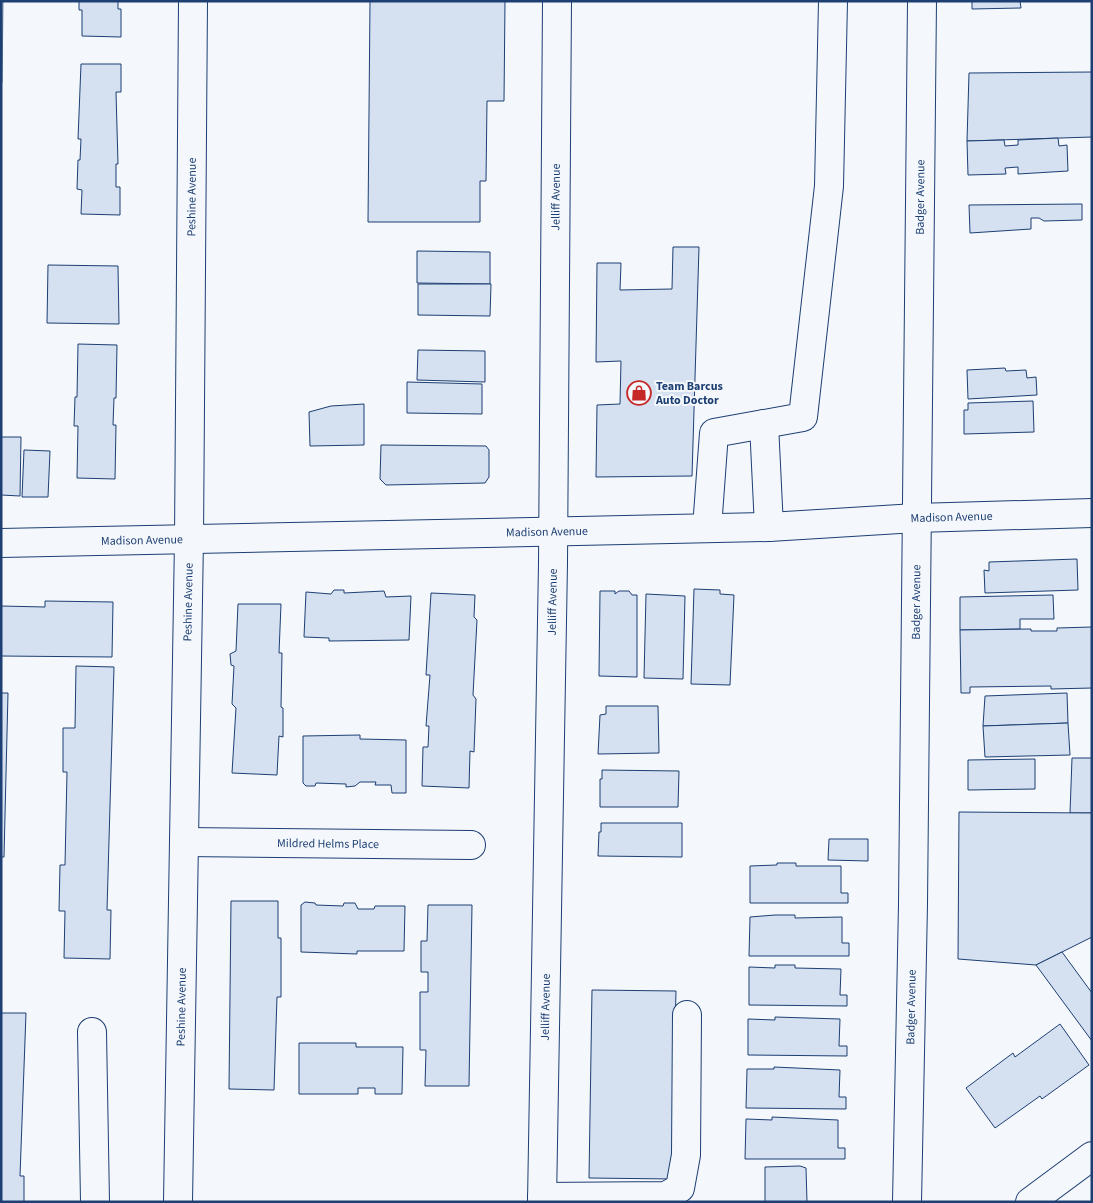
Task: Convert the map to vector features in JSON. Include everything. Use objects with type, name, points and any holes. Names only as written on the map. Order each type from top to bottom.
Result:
[{"type":"street","name":"Peshine Avenue","points":[[178,1202],[189,540],[193,1]]},
{"type":"street","name":"Jelliff Avenue","points":[[542,1199],[553,532],[557,1]]},
{"type":"street","points":[[707,528],[714,432],[803,417],[829,186],[833,1]]},
{"type":"street","name":"Badger Avenue","points":[[907,1202],[913,914],[922,1]]},
{"type":"street","points":[[764,424],[769,527]]},
{"type":"street","name":"Madison Avenue","points":[[1,543],[769,527],[916,518],[1092,513]]},
{"type":"street","name":"Mildred Helms Place","points":[[184,842],[471,845]]},
{"type":"street","points":[[542,1199],[666,1196],[680,1188],[686,1155],[687,1015]]},
{"type":"street","points":[[92,1032],[94,1202]]},
{"type":"street","points":[[1030,1202],[1092,1156]]},
{"type":"shaded area","points":[[1,1],[3,1],[2,83],[1,83]]},
{"type":"building","points":[[79,1],[118,1],[118,9],[121,9],[121,37],[82,36],[82,10],[79,10]]},
{"type":"building","points":[[370,1],[505,1],[504,101],[487,101],[486,181],[480,181],[480,222],[368,222]]},
{"type":"building","points":[[972,1],[1020,1],[1021,8],[972,9]]},
{"type":"building","points":[[81,64],[121,64],[121,92],[116,92],[118,164],[116,164],[116,187],[120,187],[120,215],[81,214],[82,190],[77,189],[81,139],[78,139]]},
{"type":"building","points":[[1092,72],[1092,137],[967,141],[969,73]]},
{"type":"building","points":[[1058,138],[1059,146],[1067,145],[1068,171],[1018,174],[1018,167],[1005,168],[1006,174],[968,175],[967,141],[1004,140],[1005,146],[1018,145],[1018,140]]},
{"type":"building","points":[[1082,204],[1082,220],[1044,221],[1039,218],[1031,218],[1031,229],[970,233],[969,205]]},
{"type":"building","points":[[673,247],[699,247],[692,476],[596,477],[597,405],[620,404],[621,361],[596,362],[597,263],[621,263],[620,290],[672,289]]},
{"type":"building","points":[[417,251],[490,252],[490,284],[417,283]]},
{"type":"building","points":[[48,265],[118,266],[119,324],[47,323]]},
{"type":"building","points":[[418,284],[491,284],[490,316],[418,315]]},
{"type":"building","points":[[78,344],[117,345],[116,398],[114,398],[113,425],[116,425],[115,479],[77,478],[78,426],[74,426],[75,397],[77,397]]},
{"type":"building","points":[[418,350],[485,351],[485,382],[417,380]]},
{"type":"building","points":[[1005,368],[1006,371],[1026,370],[1027,378],[1036,377],[1037,395],[968,399],[967,370]]},
{"type":"building","points":[[407,382],[482,384],[482,414],[407,413]]},
{"type":"building","points":[[1033,401],[1034,432],[964,434],[964,410],[968,410],[968,403]]},
{"type":"building","points":[[364,404],[364,445],[310,446],[309,412],[331,406]]},
{"type":"building","points":[[1,437],[21,437],[20,496],[1,495]]},
{"type":"building","points":[[381,445],[486,446],[489,450],[489,477],[485,483],[386,485],[380,479]]},
{"type":"building","points":[[24,450],[50,451],[48,497],[22,497]]},
{"type":"building","points":[[1077,559],[1078,590],[985,593],[984,570],[989,571],[989,562]]},
{"type":"building","points":[[694,589],[720,590],[720,594],[734,595],[730,685],[691,684]]},
{"type":"building","points":[[334,590],[344,590],[344,593],[384,591],[386,597],[411,596],[409,640],[329,641],[329,638],[304,637],[306,592],[331,594]]},
{"type":"building","points":[[600,591],[615,591],[615,594],[619,591],[629,591],[632,595],[637,595],[637,677],[599,676]]},
{"type":"building","points":[[431,593],[475,595],[474,617],[477,620],[473,695],[476,699],[474,752],[470,751],[469,788],[422,786],[423,747],[428,747],[429,726],[426,726],[430,675],[426,675]]},
{"type":"building","points":[[646,594],[685,596],[683,679],[644,678]]},
{"type":"building","points":[[1053,595],[1054,619],[1020,619],[1020,629],[960,630],[960,597]]},
{"type":"building","points":[[45,601],[113,602],[112,657],[1,656],[1,606],[45,607]]},
{"type":"building","points":[[238,604],[281,604],[279,653],[282,653],[281,707],[283,708],[283,737],[279,736],[277,775],[232,773],[236,708],[232,704],[234,666],[231,665],[230,654],[236,651]]},
{"type":"building","points":[[1092,627],[1092,688],[1051,689],[1051,686],[970,687],[970,693],[961,693],[960,630],[1031,629],[1031,631],[1057,631],[1057,628]]},
{"type":"building","points":[[76,666],[114,667],[107,910],[111,910],[110,959],[64,958],[65,911],[59,911],[60,865],[65,865],[67,772],[63,772],[63,728],[75,728]]},
{"type":"building","points":[[1,693],[8,693],[4,857],[1,857]]},
{"type":"building","points":[[1067,693],[1068,723],[983,726],[985,696]]},
{"type":"building","points":[[606,706],[658,706],[659,753],[598,754],[600,715],[606,714]]},
{"type":"building","points":[[1068,723],[1070,755],[985,757],[983,726]]},
{"type":"building","points":[[360,735],[360,739],[406,740],[406,793],[392,793],[391,785],[375,785],[376,782],[360,782],[355,786],[346,787],[346,784],[316,783],[315,786],[306,786],[303,783],[303,736]]},
{"type":"building","points":[[1072,758],[1092,758],[1092,813],[1070,813]]},
{"type":"building","points":[[1035,759],[1035,789],[968,790],[968,760]]},
{"type":"building","points":[[602,770],[679,771],[678,807],[600,807],[600,779],[602,779]]},
{"type":"building","points":[[959,812],[1092,813],[1092,937],[1036,965],[958,959]]},
{"type":"building","points":[[601,823],[682,823],[682,857],[598,856]]},
{"type":"building","points":[[829,839],[868,839],[868,861],[828,860]]},
{"type":"building","points":[[777,863],[796,863],[796,866],[841,866],[841,893],[848,893],[848,903],[750,903],[750,866],[777,865]]},
{"type":"building","points":[[231,901],[278,901],[278,938],[281,938],[281,997],[277,997],[274,1090],[229,1089]]},
{"type":"building","points":[[305,902],[315,903],[316,905],[343,906],[344,903],[355,903],[358,909],[374,909],[375,906],[405,906],[404,951],[357,951],[357,954],[301,952],[301,905]]},
{"type":"building","points":[[428,905],[472,905],[469,1086],[425,1086],[426,1050],[420,1050],[420,992],[428,992],[428,972],[421,972],[421,941],[427,941]]},
{"type":"building","points":[[795,915],[795,918],[842,917],[842,943],[849,943],[849,956],[749,956],[750,917]]},
{"type":"building","points":[[1062,952],[1092,993],[1092,1041],[1036,965]]},
{"type":"building","points":[[775,965],[795,965],[795,968],[841,969],[840,995],[847,995],[847,1006],[749,1005],[749,967],[775,968]]},
{"type":"building","points":[[592,990],[676,991],[675,1029],[673,1029],[673,1179],[589,1178]]},
{"type":"building","points":[[1,1013],[26,1013],[20,1176],[24,1176],[24,1202],[1,1202]]},
{"type":"building","points":[[775,1017],[840,1019],[839,1046],[847,1046],[847,1056],[748,1055],[748,1019],[775,1020]]},
{"type":"building","points":[[1060,1024],[1089,1065],[1042,1099],[1040,1096],[995,1128],[966,1088],[1013,1053],[1015,1057]]},
{"type":"building","points":[[299,1043],[356,1043],[356,1047],[403,1047],[402,1094],[375,1094],[375,1088],[358,1088],[358,1094],[299,1094]]},
{"type":"building","points":[[774,1067],[840,1070],[839,1097],[846,1097],[846,1109],[746,1108],[747,1069],[774,1069]]},
{"type":"building","points":[[772,1117],[838,1120],[838,1148],[845,1148],[845,1159],[745,1159],[746,1119],[772,1120]]},
{"type":"building","points":[[800,1166],[806,1168],[807,1202],[765,1202],[765,1167]]},
{"type":"place","name":"Team Barcus Auto Doctor","points":[[639,393]]}]
